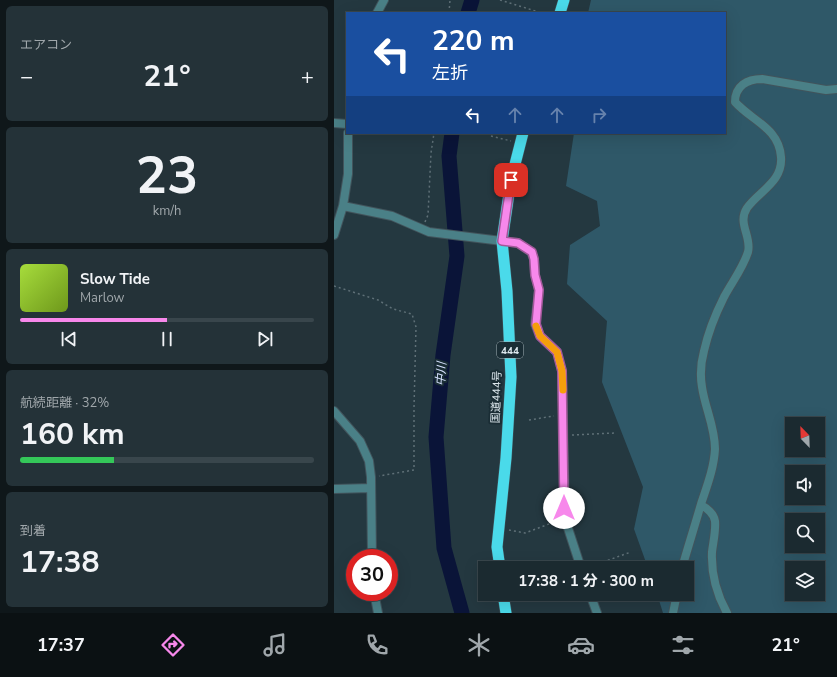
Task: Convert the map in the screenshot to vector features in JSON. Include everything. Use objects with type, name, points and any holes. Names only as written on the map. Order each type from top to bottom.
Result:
[{"type":"highway","points":[[560,12],[564,0]]},
{"type":"highway","name":"国道444号","points":[[499,561],[497,547],[506,458],[511,377],[507,292],[502,241],[511,180],[522,138]]},
{"type":"highway","points":[[504,601],[506,613]]},
{"type":"street","points":[[378,12],[384,0]]},
{"type":"street","points":[[684,561],[713,466],[715,447],[713,431],[702,387],[701,370],[703,352],[708,335],[724,298],[744,264],[749,250],[749,242],[743,224],[743,216],[747,208],[774,182],[781,167],[781,157],[778,143],[771,132],[734,102],[735,94],[743,84],[753,79],[762,79],[826,90],[837,89]]},
{"type":"street","points":[[334,123],[346,124]]},
{"type":"street","points":[[334,235],[343,206],[348,174],[348,134]]},
{"type":"street","points":[[343,206],[392,216],[426,231],[478,239],[518,243],[532,252],[535,275],[539,290],[536,324],[540,336],[557,352],[562,371],[565,519],[579,561]]},
{"type":"street","points":[[334,411],[360,441],[369,461],[371,477],[372,549]]},
{"type":"street","points":[[334,489],[371,488]]},
{"type":"street","points":[[701,505],[709,510],[715,520],[712,555],[713,574],[719,598],[727,613]]},
{"type":"street","points":[[376,601],[378,613]]},
{"type":"street","points":[[592,601],[596,613]]},
{"type":"street","points":[[673,613],[676,601]]},
{"type":"path","points":[[449,12],[450,0]]},
{"type":"path","points":[[500,0],[539,12]]},
{"type":"path","points":[[426,231],[431,153],[434,134]]},
{"type":"path","points":[[491,136],[522,138]]},
{"type":"path","points":[[334,286],[378,300],[393,309],[412,314],[416,327],[414,470],[371,477]]},
{"type":"path","points":[[529,420],[564,415]]},
{"type":"path","points":[[564,435],[615,433]]},
{"type":"path","points":[[499,529],[525,533],[565,519]]},
{"type":"path","points":[[606,561],[631,552]]},
{"type":"shaded area","points":[[591,0],[837,0],[837,613],[663,613],[659,601],[694,601],[694,561],[645,561],[634,529],[643,487],[602,382],[607,321],[567,284],[570,245],[600,226],[597,201],[566,186],[574,134],[726,134],[726,12],[588,12]]},
{"type":"waterway","name":"中川","points":[[468,12],[472,0]]},
{"type":"waterway","name":"中川","points":[[452,134],[449,156],[457,256],[443,355],[436,437],[444,548],[462,613]]},
{"type":"slow traffic","points":[[536,326],[540,336],[557,352],[562,371],[563,390]]},
{"type":"route","points":[[511,180],[502,241],[518,243],[532,252],[535,275],[539,290],[536,324],[540,336],[557,352],[562,371],[564,415],[564,508]]}]
